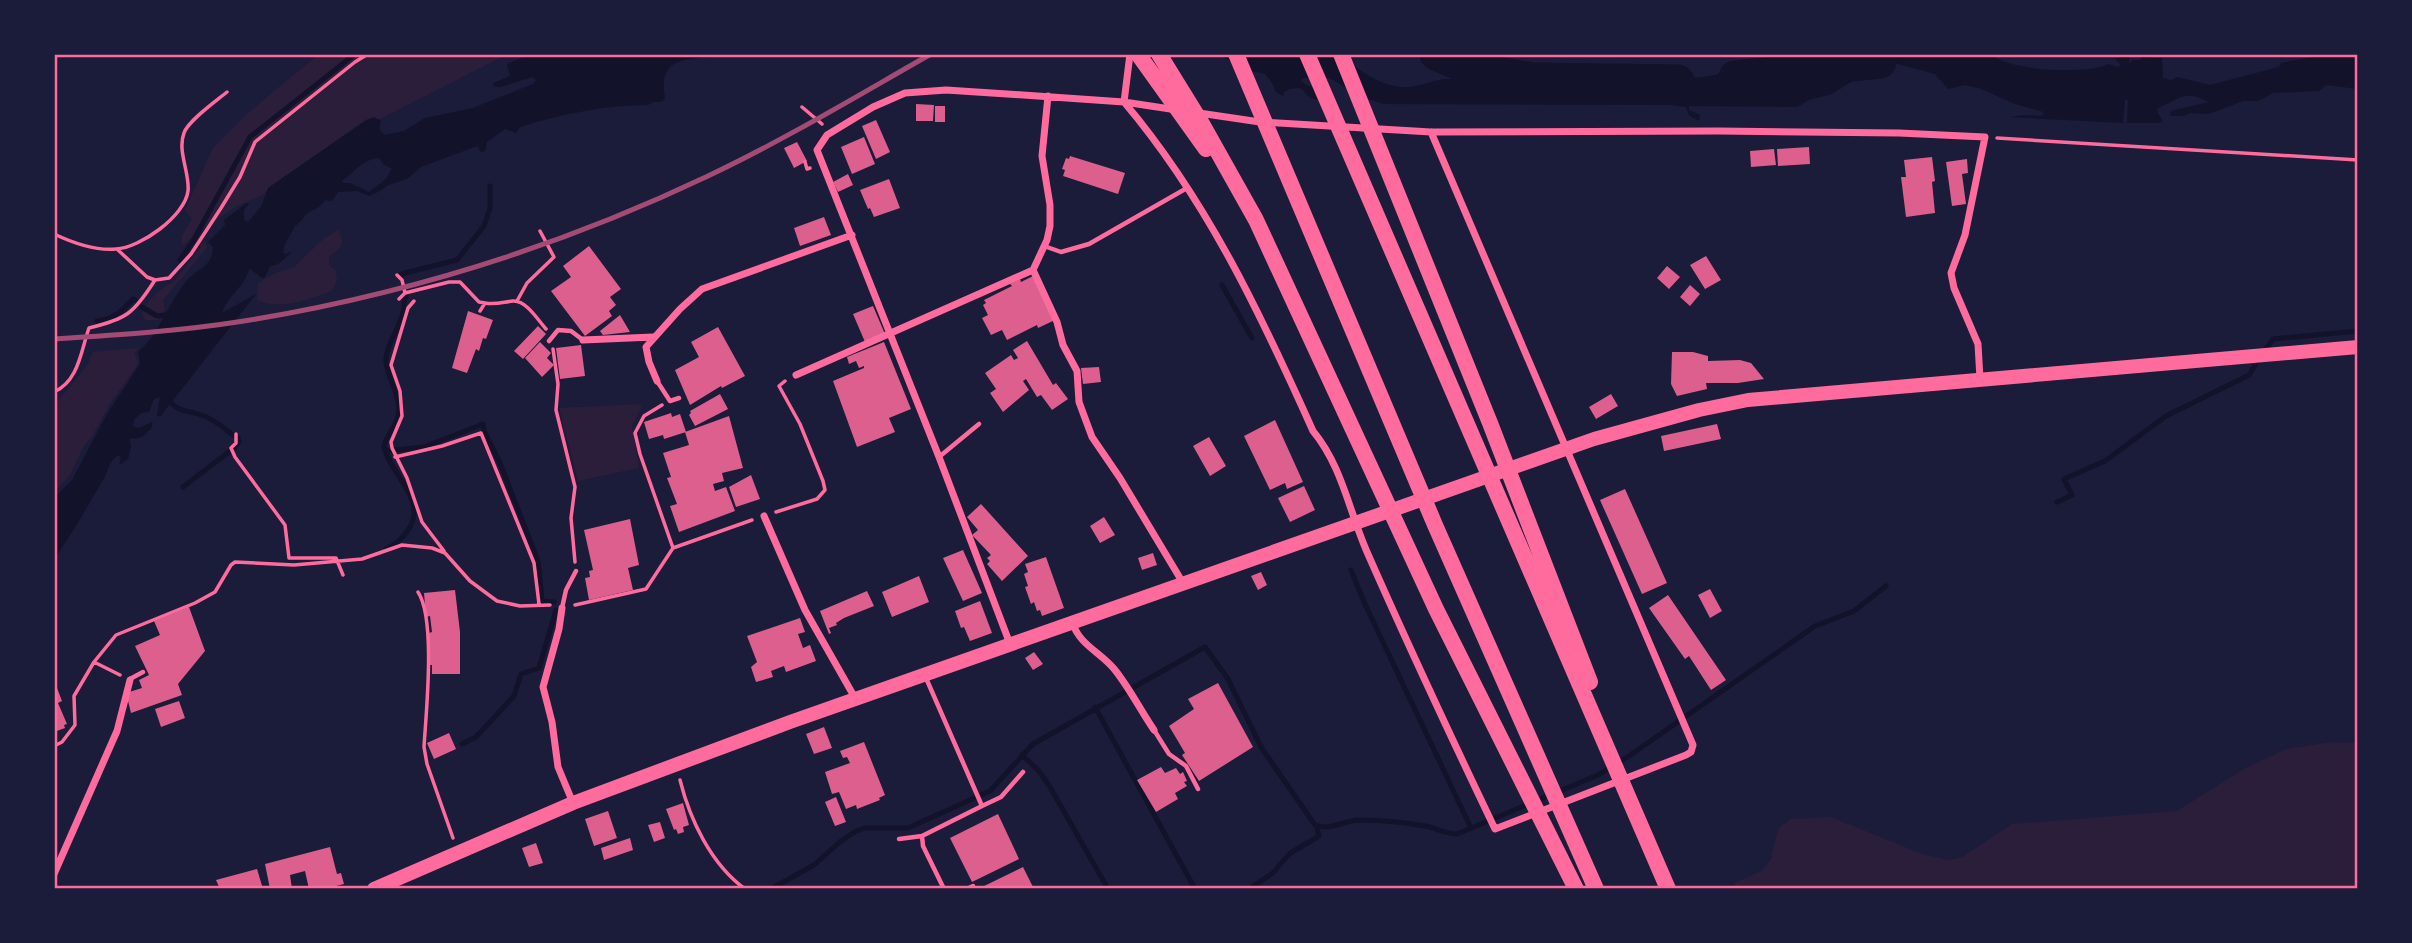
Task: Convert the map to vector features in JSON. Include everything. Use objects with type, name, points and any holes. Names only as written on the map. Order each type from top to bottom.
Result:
[{"type":"highway","points":[[1138,54],[1255,220]]},
{"type":"highway","points":[[1159,54],[1201,122],[1255,220],[1425,587],[1574,885]]},
{"type":"highway","points":[[1237,54],[1435,524],[1596,889]]},
{"type":"highway","points":[[1307,54],[1668,889]]},
{"type":"highway","points":[[1341,54],[1500,449],[1605,723],[1633,806]]},
{"type":"main road","points":[[374,889],[573,803],[855,698],[1567,449],[1650,423],[1748,400],[2358,346]]},
{"type":"street","points":[[1130,54],[1124,102],[1151,134],[1187,188],[1248,290],[1314,431],[1325,446],[1348,494],[1364,544],[1401,630],[1495,829],[1686,755],[1691,752],[1693,745],[1432,132]]},
{"type":"street","points":[[1010,644],[817,150],[827,135],[873,107],[905,93],[946,90],[1048,96],[1124,102],[1260,122],[1432,132],[1705,131],[1899,133],[1985,137],[1965,235],[1951,273],[1954,288],[1978,344],[1980,379]]},
{"type":"street","points":[[796,375],[1034,270],[1050,226],[1050,205],[1042,156],[1048,96]]},
{"type":"street","points":[[657,381],[646,347],[702,289],[852,236]]},
{"type":"street","points":[[1034,270],[1058,322],[1063,345],[1077,371],[1079,402],[1092,437],[1120,478],[1182,583]]},
{"type":"street","points":[[583,340],[653,337]]},
{"type":"street","points":[[764,516],[805,610],[855,698]]},
{"type":"street","points":[[562,608],[544,687],[558,767],[573,803]]},
{"type":"street","points":[[1072,621],[1076,634],[1113,667],[1154,730]]},
{"type":"street","points":[[54,874],[117,732],[130,680]]},
{"type":"lane","points":[[1044,246],[1061,251],[1089,244],[1187,188]]},
{"type":"lane","points":[[551,338],[558,330],[570,331],[583,340]]},
{"type":"lane","points":[[657,381],[670,401],[679,398]]},
{"type":"lane","points":[[939,457],[979,424]]},
{"type":"lane","points":[[562,608],[566,590],[576,571]]},
{"type":"lane","points":[[130,680],[143,672]]},
{"type":"lane","points":[[924,674],[982,806]]},
{"type":"lane","points":[[1154,730],[1169,754],[1186,766],[1198,789]]},
{"type":"lane","points":[[899,839],[922,836],[1001,797],[1023,772]]},
{"type":"lane","points":[[922,836],[923,846],[944,889]]},
{"type":"path","points":[[118,250],[147,277],[155,280],[169,278],[191,254],[240,177],[255,142],[368,54]]},
{"type":"path","points":[[54,234],[72,243],[118,250],[164,228],[182,207],[188,193],[182,144],[184,131],[227,92]]},
{"type":"path","points":[[802,107],[832,132]]},
{"type":"path","points":[[1985,137],[2358,160]]},
{"type":"path","points":[[517,301],[527,283],[554,257],[540,231]]},
{"type":"path","points":[[397,275],[402,280],[405,293]]},
{"type":"path","points":[[54,392],[60,390],[80,364],[89,328],[120,320],[135,308],[155,280]]},
{"type":"path","points":[[399,299],[405,293],[449,282],[460,282],[480,302],[522,302],[551,338],[557,370],[556,410],[575,486],[571,518],[576,571]]},
{"type":"path","points":[[414,301],[408,308],[391,365],[400,391],[402,416],[391,442],[393,453],[407,478],[422,522],[445,552],[470,581],[497,601],[513,606],[539,604],[562,608],[646,589],[673,548],[817,499],[825,490],[823,481],[800,424],[779,386],[796,375]]},
{"type":"path","points":[[480,311],[485,303]]},
{"type":"path","points":[[670,401],[644,416],[635,433],[673,548]]},
{"type":"path","points":[[393,453],[442,446],[481,433],[534,563],[539,604]]},
{"type":"path","points":[[236,434],[236,443],[232,450],[285,524],[289,558],[330,556],[339,561],[343,575]]},
{"type":"path","points":[[54,746],[62,742],[75,726],[74,696],[94,662],[116,635],[195,603],[215,592],[235,562],[294,565],[362,559],[402,545],[445,552]]},
{"type":"path","points":[[418,592],[423,598],[427,631],[424,747],[427,764],[458,854]]},
{"type":"path","points":[[94,662],[130,680]]},
{"type":"path","points":[[676,764],[685,800],[697,829],[733,879],[745,889]]},
{"type":"shaded area","points":[[319,54],[508,54],[366,126],[259,197],[239,205],[205,227],[182,246],[182,236],[192,219],[185,210],[213,148],[249,112]]},
{"type":"shaded area","points":[[531,54],[728,54],[682,61],[673,65],[664,82],[665,98],[662,102],[568,114],[520,127],[516,133],[505,129],[487,142],[485,151],[481,152],[477,146],[421,167],[407,179],[388,185],[369,196],[357,191],[338,192],[332,201],[325,200],[294,227],[283,250],[284,254],[292,252],[277,265],[270,266],[265,277],[262,278],[249,268],[245,280],[222,313],[256,294],[160,417],[157,415],[160,397],[154,399],[149,412],[141,413],[134,420],[133,426],[139,428],[152,422],[152,427],[142,437],[129,438],[131,446],[128,459],[119,465],[121,457],[118,455],[111,462],[80,519],[54,559],[54,498],[72,480],[107,414],[140,364],[138,352],[152,337],[184,284],[210,260],[213,247],[208,242],[225,225],[224,220],[249,203],[244,210],[244,220],[248,222],[261,207],[268,188],[366,120],[374,117],[381,121],[379,129],[385,135],[404,131],[425,118],[473,108],[533,84],[536,80],[533,77],[500,87],[493,86],[493,83],[510,76],[507,64]],"holes":[[[379,158],[384,165],[392,168],[386,179],[369,192],[342,181],[367,161]]]},
{"type":"shaded area","points":[[1216,54],[1342,54],[1372,78],[1400,87],[1447,79],[1605,83],[1695,78],[1742,66],[1753,71],[1796,54],[1810,54],[1801,64],[1785,67],[1778,77],[1768,76],[1765,79],[1767,82],[1825,73],[1855,54],[1992,54],[2000,60],[2030,68],[2066,70],[2108,64],[2118,67],[2121,65],[2115,59],[2130,54],[2131,63],[2132,60],[2141,60],[2141,54],[2149,54],[2151,58],[2162,57],[2163,78],[2171,80],[2177,77],[2210,85],[2279,67],[2281,63],[2348,55],[2358,56],[2358,89],[2326,85],[2319,91],[2273,93],[2258,101],[2243,101],[2209,114],[2170,116],[2171,111],[2208,102],[2187,96],[2158,108],[2163,122],[2158,123],[2127,123],[2128,100],[2125,100],[2123,123],[2010,117],[2042,116],[2044,112],[2015,104],[1979,88],[1965,85],[1948,89],[1935,74],[1898,64],[1880,63],[1867,65],[1854,80],[1832,94],[1809,100],[1797,107],[1689,106],[1689,110],[1700,115],[1699,121],[1689,115],[1686,107],[1670,105],[1383,104],[1365,98],[1329,78],[1301,80],[1316,88],[1319,100],[1310,98],[1301,88],[1290,89],[1284,92],[1283,96],[1276,92],[1265,74],[1252,71]]},
{"type":"shaded area","points":[[338,230],[342,239],[341,245],[329,256],[329,265],[336,271],[337,280],[332,291],[285,304],[257,300],[258,283],[294,267],[322,240]]},
{"type":"shaded area","points":[[205,241],[206,249],[163,300],[165,310],[158,320],[145,320],[142,314],[150,299],[174,282]]},
{"type":"shaded area","points":[[138,348],[135,354],[138,364],[84,446],[70,475],[54,493],[54,402],[58,401],[86,367],[93,352]]},
{"type":"shaded area","points":[[642,406],[632,426],[639,468],[578,481],[559,408]]},
{"type":"shaded area","points":[[2331,742],[2358,743],[2358,889],[1737,889],[1734,883],[1762,871],[1771,859],[1778,829],[1790,819],[1831,817],[1920,853],[1948,860],[1962,857],[2012,824],[2177,811],[2244,769],[2286,749]]},
{"type":"building","points":[[916,104],[934,105],[933,121],[916,121]]},
{"type":"building","points":[[935,106],[945,106],[945,122],[935,122]]},
{"type":"building","points":[[876,120],[890,152],[876,159],[862,126]]},
{"type":"building","points":[[864,137],[875,164],[852,174],[841,147]]},
{"type":"building","points":[[797,142],[807,161],[794,168],[784,148]]},
{"type":"building","points":[[1809,147],[1810,164],[1778,166],[1777,149]]},
{"type":"building","points":[[1774,149],[1776,165],[1751,167],[1750,151]]},
{"type":"building","points":[[1070,156],[1125,173],[1118,194],[1063,176],[1065,170],[1062,169],[1066,158],[1069,159]]},
{"type":"building","points":[[1932,157],[1935,213],[1906,217],[1901,177],[1906,177],[1904,160]]},
{"type":"building","points":[[1967,159],[1968,173],[1962,174],[1966,204],[1952,206],[1946,162]]},
{"type":"building","points":[[848,174],[853,185],[838,192],[833,182]]},
{"type":"building","points":[[889,179],[900,208],[874,217],[860,190]]},
{"type":"building","points":[[824,217],[831,235],[800,246],[794,228]]},
{"type":"building","points":[[589,246],[621,289],[610,297],[616,305],[609,311],[612,316],[585,336],[551,291],[571,277],[563,266]]},
{"type":"building","points":[[1706,256],[1721,280],[1705,289],[1690,265]]},
{"type":"building","points":[[1667,266],[1680,277],[1669,289],[1657,278]]},
{"type":"building","points":[[1033,276],[1055,320],[1038,328],[1037,325],[1007,340],[1002,330],[991,335],[982,318],[988,315],[983,305],[986,303],[984,300],[1020,279],[1021,282]]},
{"type":"building","points":[[1690,285],[1700,294],[1690,306],[1680,297]]},
{"type":"building","points":[[873,306],[885,334],[865,342],[853,314]]},
{"type":"building","points":[[468,311],[493,320],[479,351],[476,349],[467,373],[452,368]]},
{"type":"building","points":[[620,315],[630,332],[603,335],[600,331]]},
{"type":"building","points":[[538,326],[546,334],[523,359],[514,351]]},
{"type":"building","points":[[718,327],[745,376],[722,388],[721,386],[690,405],[675,370],[699,357],[691,342]]},
{"type":"building","points":[[1027,341],[1053,385],[1056,383],[1068,399],[1052,410],[1041,395],[1037,397],[1026,379],[1023,381],[1029,390],[1003,412],[990,393],[996,389],[985,373],[1011,355],[1014,360],[1018,358],[1013,350]]},
{"type":"building","points":[[540,342],[551,353],[547,358],[554,365],[542,377],[525,358]]},
{"type":"building","points":[[884,342],[911,409],[889,418],[895,432],[857,447],[833,381],[864,368],[859,368],[856,361],[849,364],[847,357]]},
{"type":"building","points":[[581,345],[585,376],[560,379],[556,348]]},
{"type":"building","points":[[1672,352],[1693,352],[1708,356],[1708,361],[1740,360],[1751,363],[1764,379],[1738,383],[1706,383],[1707,389],[1677,396],[1671,384]]},
{"type":"building","points":[[1099,367],[1101,382],[1083,384],[1081,368]]},
{"type":"building","points":[[720,394],[728,409],[695,426],[689,415],[690,411]]},
{"type":"building","points":[[1611,394],[1618,406],[1596,419],[1589,407]]},
{"type":"building","points":[[671,413],[672,417],[680,414],[686,432],[664,439],[663,435],[649,439],[644,422]]},
{"type":"building","points":[[729,416],[743,468],[722,473],[724,481],[713,484],[715,491],[726,487],[735,511],[679,532],[670,506],[677,504],[667,478],[671,477],[663,453],[689,445],[685,432]]},
{"type":"building","points":[[1275,420],[1303,482],[1287,489],[1285,483],[1270,490],[1244,436]]},
{"type":"building","points":[[1717,424],[1721,439],[1664,451],[1661,436]]},
{"type":"building","points":[[1209,437],[1226,466],[1210,476],[1193,446]]},
{"type":"building","points":[[751,475],[760,499],[736,507],[729,487]]},
{"type":"building","points":[[1304,486],[1315,510],[1290,522],[1278,498]]},
{"type":"building","points":[[1625,489],[1667,583],[1642,594],[1600,500]]},
{"type":"building","points":[[981,504],[1028,556],[1002,581],[987,564],[990,561],[987,558],[991,555],[972,535],[978,530],[967,517]]},
{"type":"building","points":[[1104,517],[1115,535],[1100,543],[1090,526]]},
{"type":"building","points":[[630,519],[639,565],[628,568],[633,590],[589,600],[585,578],[590,577],[589,571],[593,570],[584,530]]},
{"type":"building","points":[[963,550],[982,593],[963,601],[943,558]]},
{"type":"building","points":[[1153,553],[1157,565],[1142,570],[1138,558]]},
{"type":"building","points":[[1046,557],[1064,608],[1042,616],[1034,602],[1031,604],[1024,574],[1028,572],[1025,564]]},
{"type":"building","points":[[1261,572],[1267,585],[1258,590],[1251,576]]},
{"type":"building","points":[[919,576],[929,602],[892,617],[882,592]]},
{"type":"building","points":[[1710,589],[1722,611],[1710,618],[1698,595]]},
{"type":"building","points":[[455,590],[460,632],[460,674],[432,674],[432,665],[429,665],[429,633],[432,632],[430,616],[426,617],[424,593]]},
{"type":"building","points":[[867,591],[874,606],[844,618],[829,628],[829,634],[820,611]]},
{"type":"building","points":[[1668,595],[1726,680],[1711,690],[1689,656],[1685,659],[1649,608]]},
{"type":"building","points":[[980,601],[992,633],[970,641],[964,627],[961,628],[955,611]]},
{"type":"building","points":[[189,607],[205,651],[178,684],[182,695],[131,713],[126,693],[142,688],[139,680],[149,675],[135,646],[160,635],[154,621]]},
{"type":"building","points":[[800,618],[805,632],[798,634],[803,648],[810,645],[816,661],[786,672],[784,666],[771,671],[773,677],[756,682],[751,667],[757,662],[747,636]]},
{"type":"building","points":[[1034,652],[1043,664],[1033,670],[1025,658]]},
{"type":"building","points":[[1218,683],[1253,747],[1199,781],[1182,755],[1185,753],[1169,726],[1194,709],[1188,699]]},
{"type":"building","points":[[57,688],[62,701],[58,703],[67,724],[64,725],[65,728],[54,732],[54,689]]},
{"type":"building","points":[[179,701],[185,718],[161,727],[155,709]]},
{"type":"building","points":[[824,727],[832,748],[814,754],[806,734]]},
{"type":"building","points":[[449,733],[456,749],[434,759],[427,743]]},
{"type":"building","points":[[864,742],[885,795],[879,798],[880,800],[857,809],[856,805],[846,809],[839,792],[832,794],[825,772],[850,763],[847,757],[843,758],[840,751]]},
{"type":"building","points":[[1161,767],[1165,773],[1176,768],[1180,774],[1183,772],[1187,786],[1175,793],[1178,799],[1156,812],[1137,780]]},
{"type":"building","points":[[836,797],[846,822],[835,826],[825,802]]},
{"type":"building","points":[[683,803],[689,825],[683,827],[684,832],[678,834],[666,809]]},
{"type":"building","points":[[608,811],[617,838],[594,846],[585,819]]},
{"type":"building","points":[[998,814],[1019,859],[972,882],[950,838]]},
{"type":"building","points":[[660,822],[665,838],[654,842],[648,825]]},
{"type":"building","points":[[630,838],[633,850],[604,860],[601,848]]},
{"type":"building","points":[[536,843],[543,863],[529,867],[522,848]]},
{"type":"building","points":[[330,847],[337,874],[341,873],[344,884],[324,889],[309,889],[305,871],[290,875],[292,889],[270,889],[265,864]]},
{"type":"building","points":[[1023,867],[1034,889],[978,889]]},
{"type":"building","points":[[257,869],[263,889],[220,889],[216,880]]},
{"type":"waterway","points":[[180,260],[250,137],[355,54]]},
{"type":"waterway","points":[[1436,54],[1469,68],[1532,79],[1678,81]]},
{"type":"waterway","points":[[1735,77],[1880,62]]},
{"type":"waterway","points":[[402,276],[401,274],[457,260],[484,226],[490,208],[490,186]]},
{"type":"waterway","points":[[1222,285],[1252,338]]},
{"type":"waterway","points":[[386,549],[403,537],[414,516],[410,496],[384,446],[397,421],[399,410],[386,357],[403,313],[406,296]]},
{"type":"waterway","points":[[97,321],[113,316],[135,300]]},
{"type":"waterway","points":[[142,307],[157,316],[171,314]]},
{"type":"waterway","points":[[2265,351],[2273,339],[2358,331]]},
{"type":"waterway","points":[[2057,502],[2072,495],[2064,479],[2105,461],[2166,416],[2249,375],[2259,359]]},
{"type":"waterway","points":[[168,399],[180,409],[212,420],[233,435]]},
{"type":"waterway","points":[[385,451],[424,447],[483,424],[538,561],[542,601],[554,602]]},
{"type":"waterway","points":[[183,487],[234,448],[239,442],[238,438]]},
{"type":"waterway","points":[[1351,570],[1471,828]]},
{"type":"waterway","points":[[771,889],[814,865],[856,831],[865,828],[908,828],[990,791],[1033,744],[1205,647],[1228,679],[1261,747],[1315,825],[1326,827],[1358,820],[1383,821],[1408,823],[1457,834],[1598,775],[1815,626],[1854,611],[1886,586]]},
{"type":"waterway","points":[[462,744],[476,737],[514,696],[521,674],[539,668],[556,610]]},
{"type":"waterway","points":[[1095,707],[1195,889]]},
{"type":"waterway","points":[[1022,755],[1039,771],[1050,787],[1108,889]]},
{"type":"waterway","points":[[1249,889],[1273,873],[1289,854],[1319,836],[1317,827]]},
{"type":"railway","points":[[54,339],[173,330],[244,321],[364,297],[481,265],[596,225],[708,176],[792,133],[931,54]]}]
